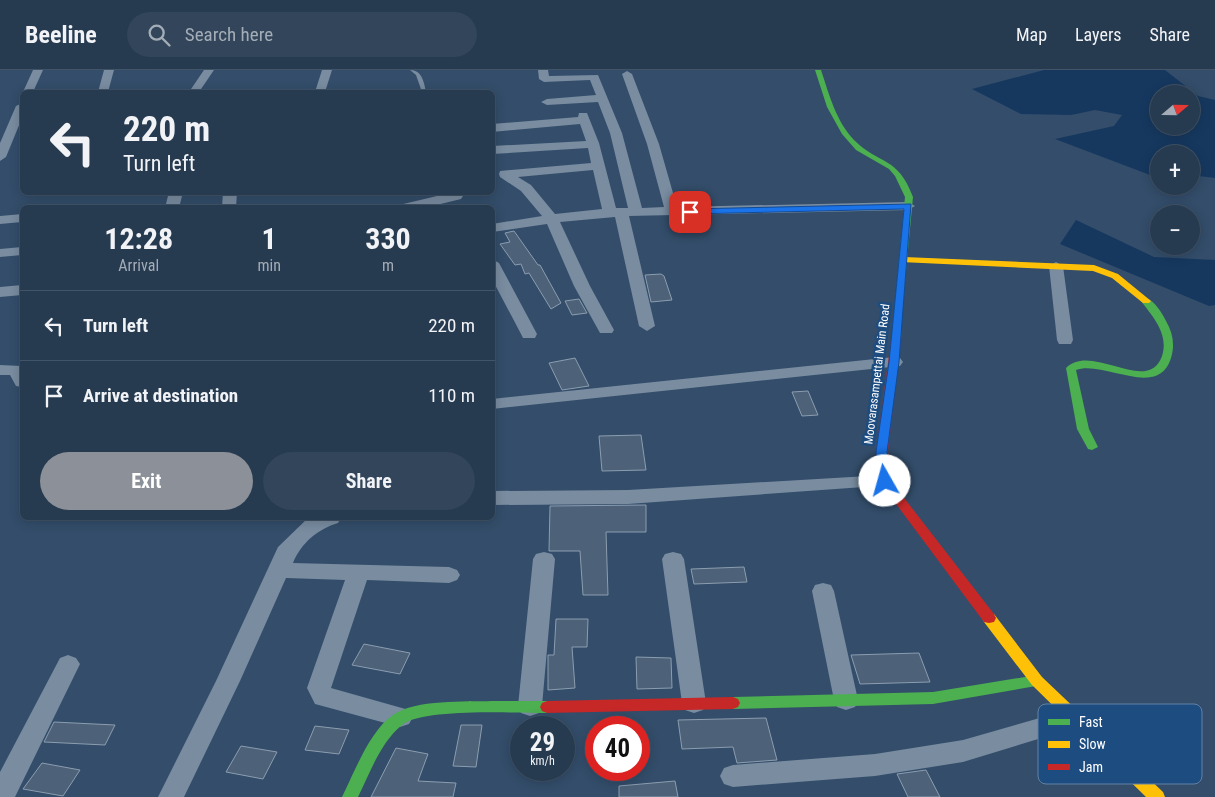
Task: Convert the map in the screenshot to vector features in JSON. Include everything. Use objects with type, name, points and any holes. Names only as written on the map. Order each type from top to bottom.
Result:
[{"type":"street","points":[[29,90],[38,70]]},
{"type":"street","points":[[104,90],[109,70]]},
{"type":"street","points":[[195,90],[208,70]]},
{"type":"street","points":[[321,90],[327,70]]},
{"type":"street","points":[[543,70],[544,79],[594,77],[603,98],[616,133],[622,213],[647,326]]},
{"type":"street","name":"Moovarasampettai Main Road","points":[[818,70],[826,93],[848,139],[872,158],[896,168],[906,184],[908,206],[904,260],[894,362],[882,452],[885,481]]},
{"type":"street","points":[[627,74],[653,144],[672,212]]},
{"type":"street","points":[[547,102],[603,98]]},
{"type":"street","points":[[0,157],[5,139],[20,110]]},
{"type":"street","points":[[495,128],[584,118],[598,166],[622,213]]},
{"type":"street","points":[[5,139],[20,137]]},
{"type":"street","points":[[495,150],[593,144]]},
{"type":"street","points":[[598,166],[505,174],[526,188],[552,219],[582,286],[606,330]]},
{"type":"street","points":[[422,205],[458,199]]},
{"type":"street","points":[[495,228],[552,219],[622,213],[908,206]]},
{"type":"street","points":[[0,220],[20,218]]},
{"type":"street","points":[[0,253],[20,250]]},
{"type":"street","points":[[904,260],[1094,268],[1112,276],[1145,298],[1156,309],[1167,333],[1168,348],[1164,364],[1158,371],[1149,375],[1086,363],[1076,364],[1071,368],[1083,429],[1092,447]]},
{"type":"street","points":[[1056,266],[1065,340]]},
{"type":"street","points":[[495,269],[529,334]]},
{"type":"street","points":[[0,292],[20,290]]},
{"type":"street","points":[[495,404],[894,362]]},
{"type":"street","points":[[0,370],[16,370],[20,378]]},
{"type":"street","points":[[495,498],[628,497],[885,481],[1038,681],[1061,704]]},
{"type":"street","points":[[172,797],[228,681],[289,547],[315,524],[326,520]]},
{"type":"street","points":[[530,706],[544,559]]},
{"type":"street","points":[[673,559],[694,703]]},
{"type":"street","points":[[278,570],[449,575]]},
{"type":"street","points":[[359,572],[319,688],[320,694],[324,697],[400,717],[426,710],[530,706],[933,698],[1038,681]]},
{"type":"street","points":[[823,591],[846,700]]},
{"type":"street","points":[[1,797],[68,664]]},
{"type":"street","points":[[350,797],[381,736],[400,717]]},
{"type":"street","points":[[733,776],[874,765],[963,751],[1038,729]]},
{"type":"street","points":[[1144,784],[1157,797]]},
{"type":"lane","points":[[412,70],[418,74],[423,90]]},
{"type":"water","points":[[1044,70],[1165,70],[1184,85],[1150,85],[1150,135],[1200,135],[1200,96],[1215,100],[1215,178],[1200,176],[1200,145],[1150,145],[1150,175],[1055,139],[1114,126],[1122,115],[1095,110],[1071,115],[1021,114],[972,89]]},
{"type":"water","points":[[1076,220],[1154,257],[1215,260],[1215,305],[1209,306],[1060,244]]},
{"type":"building","points":[[514,231],[538,265],[540,265],[561,303],[551,309],[529,273],[525,274],[521,264],[515,265],[500,244],[510,242],[505,233]]},
{"type":"building","points":[[661,274],[664,276],[672,300],[651,302],[645,275]]},
{"type":"building","points":[[579,299],[587,313],[572,315],[565,301]]},
{"type":"building","points":[[575,358],[589,386],[562,390],[549,363]]},
{"type":"building","points":[[808,391],[818,415],[802,416],[792,392]]},
{"type":"building","points":[[641,435],[646,470],[602,471],[599,436]]},
{"type":"building","points":[[646,505],[646,532],[606,532],[608,595],[583,595],[580,551],[549,551],[550,506]]},
{"type":"building","points":[[744,567],[747,582],[694,584],[691,569]]},
{"type":"building","points":[[556,619],[588,619],[587,647],[572,647],[575,688],[548,690],[548,655],[554,655]]},
{"type":"building","points":[[364,644],[410,653],[400,674],[352,665]]},
{"type":"building","points":[[919,653],[930,682],[860,684],[851,655]]},
{"type":"building","points":[[636,657],[671,658],[672,688],[637,689]]},
{"type":"building","points":[[766,718],[777,760],[737,763],[733,747],[682,749],[678,720]]},
{"type":"building","points":[[54,722],[115,725],[105,745],[44,742]]},
{"type":"building","points":[[461,725],[482,725],[476,767],[453,766]]},
{"type":"building","points":[[315,726],[349,730],[339,754],[305,750]]},
{"type":"building","points":[[241,746],[277,752],[263,779],[226,772]]},
{"type":"building","points":[[396,748],[428,754],[418,781],[456,783],[453,797],[371,797]]},
{"type":"building","points":[[42,763],[80,770],[63,796],[23,789]]},
{"type":"building","points":[[926,770],[940,797],[908,797],[897,774]]},
{"type":"building","points":[[675,781],[678,797],[619,797],[619,786]]},
{"type":"traffic: fast","points":[[818,70],[831,107],[844,133],[867,154],[892,168],[904,184],[909,197],[897,333]]},
{"type":"traffic: fast","points":[[1092,447],[1083,429],[1071,368],[1082,364],[1090,364],[1137,374],[1148,375],[1157,372],[1164,364],[1168,352],[1168,338],[1163,324],[1146,301]]},
{"type":"traffic: fast","points":[[733,703],[933,698],[1037,681]]},
{"type":"traffic: fast","points":[[350,797],[376,745],[398,719],[408,714],[446,709],[547,707]]},
{"type":"traffic: slow","points":[[904,260],[1094,268],[1115,276],[1146,301]]},
{"type":"traffic: slow","points":[[989,618],[1037,681],[1061,704]]},
{"type":"traffic: slow","points":[[1144,784],[1157,797]]},
{"type":"traffic: jam","points":[[897,333],[882,451],[885,481],[989,618]]},
{"type":"traffic: jam","points":[[547,707],[733,703]]},
{"type":"route","points":[[690,212],[908,206],[894,362],[882,452],[885,481]]}]
